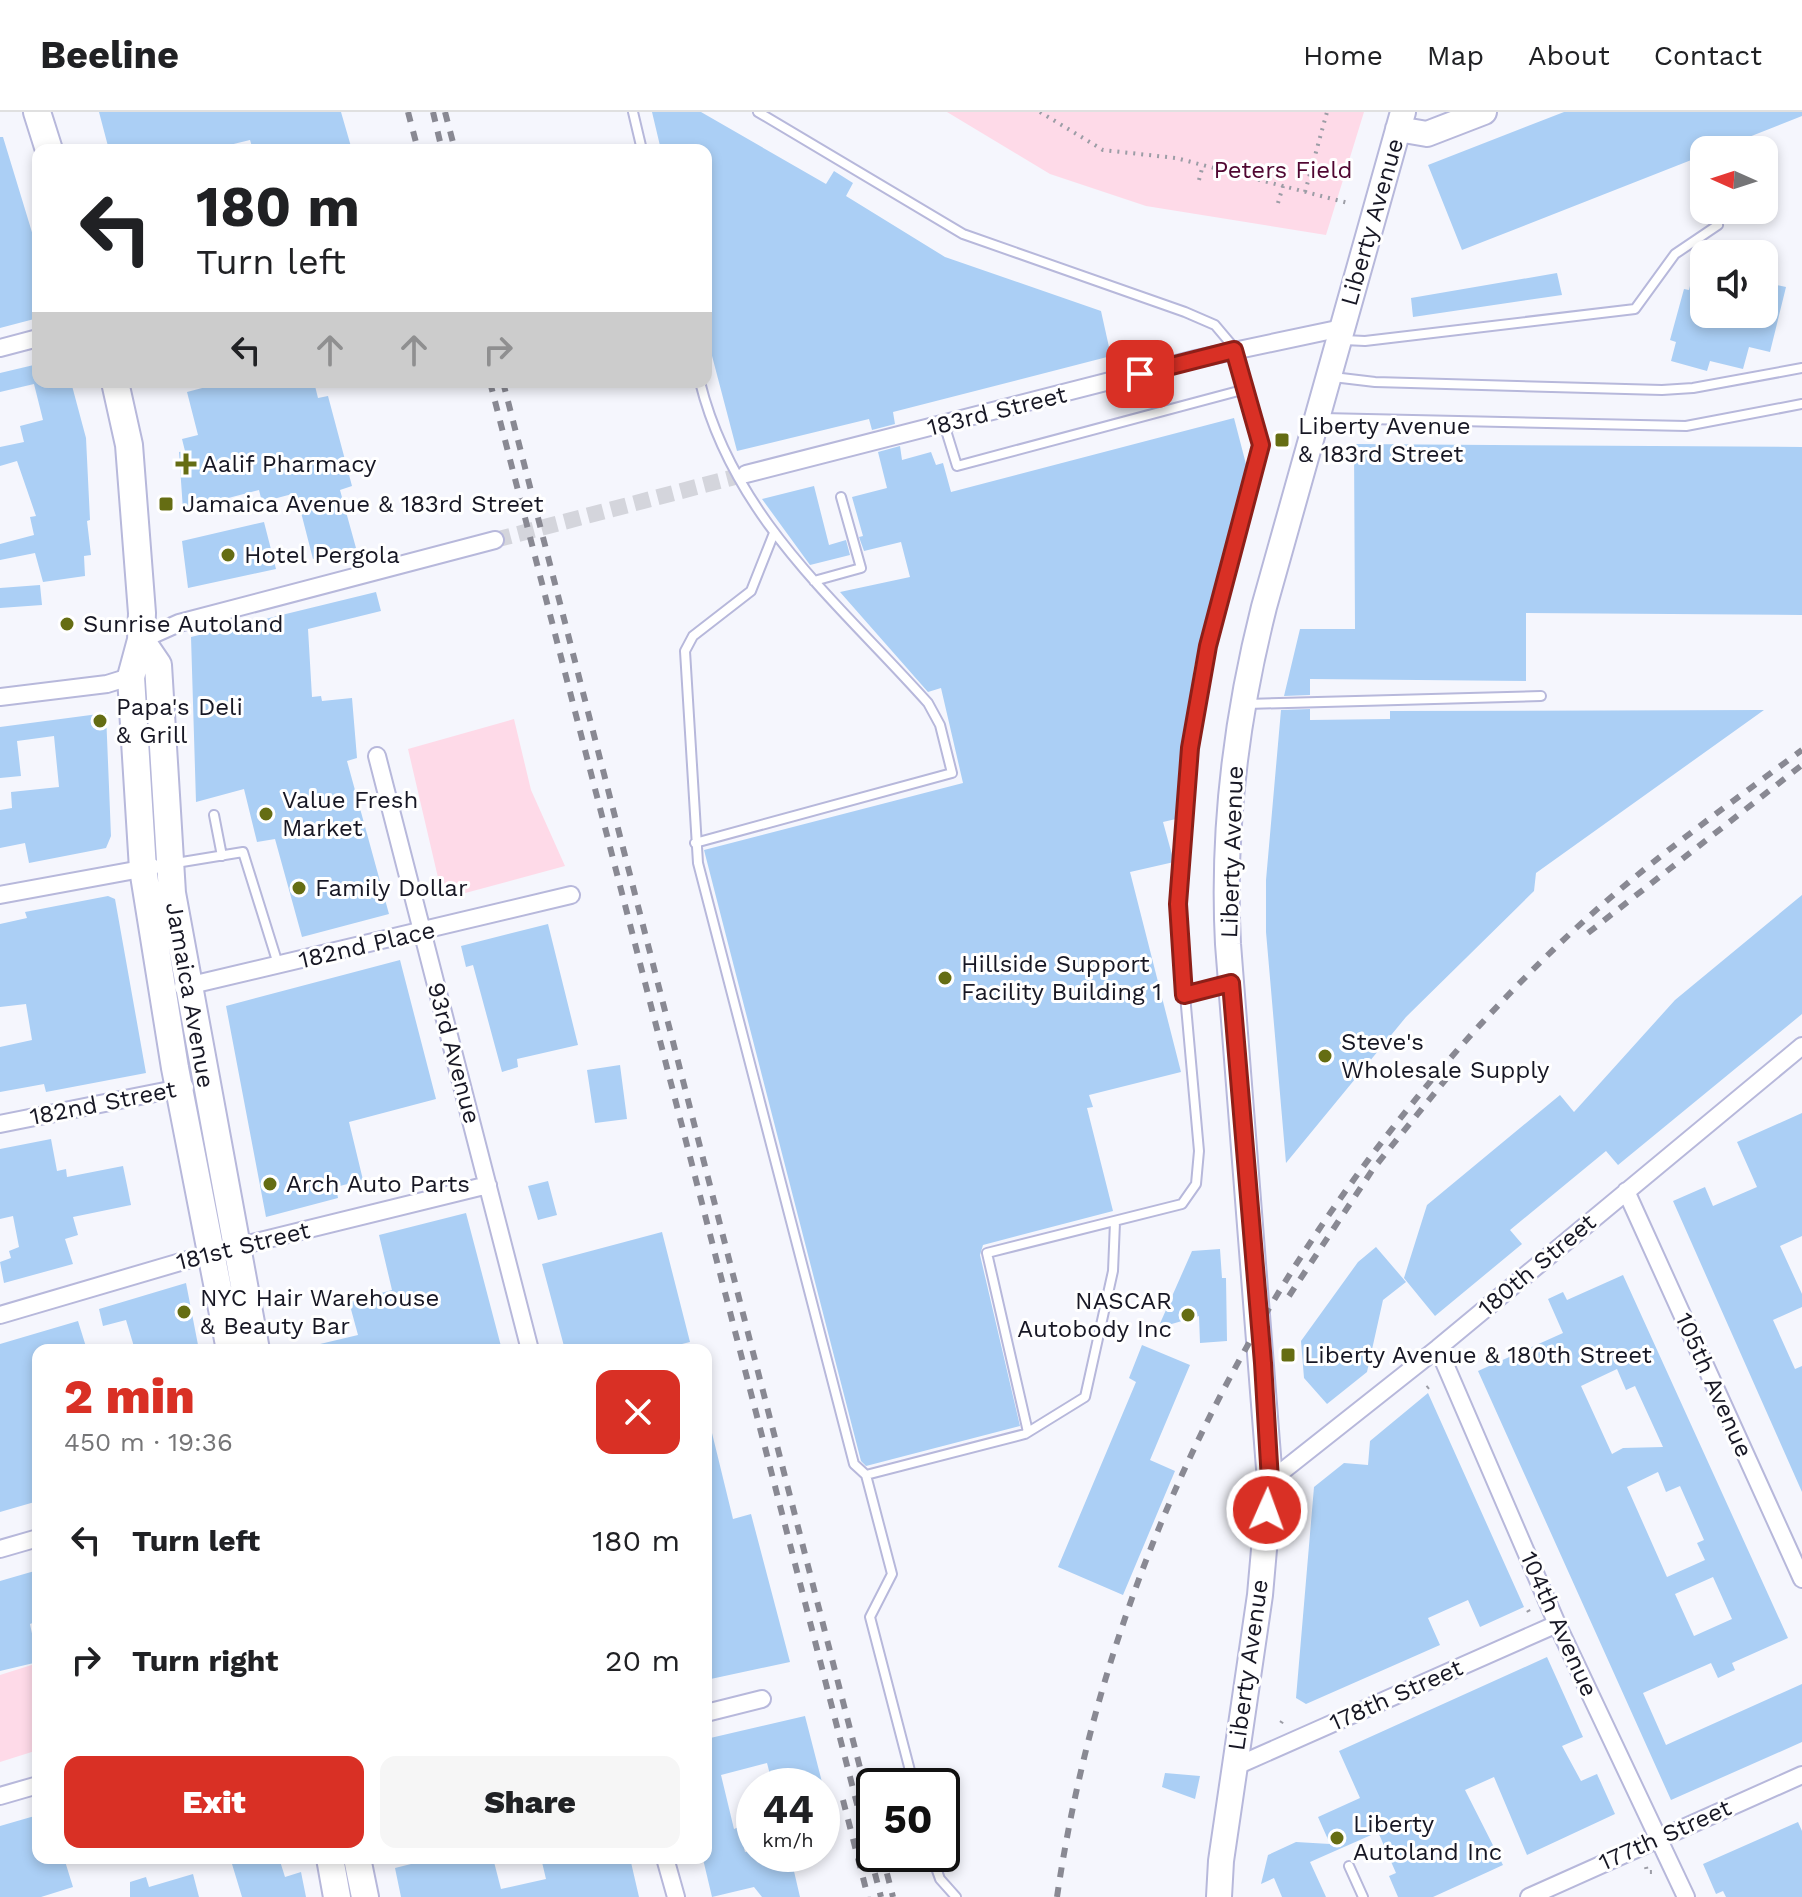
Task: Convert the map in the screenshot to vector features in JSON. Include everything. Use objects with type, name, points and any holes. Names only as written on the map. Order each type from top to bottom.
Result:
[{"type":"main road","points":[[37,112],[47,144]]},
{"type":"main road","points":[[1401,120],[1427,134],[1484,112]]},
{"type":"main road","name":"Liberty Avenue","points":[[1219,1897],[1234,1767],[1260,1595],[1270,1481],[1231,983],[1227,856],[1232,775],[1242,705],[1264,607],[1401,120]]},
{"type":"main road","name":"Jamaica Avenue","points":[[116,388],[129,445],[141,640],[131,677],[143,869],[179,1088],[223,1250],[254,1344]]},
{"type":"main road","points":[[141,640],[158,665]]},
{"type":"main road","name":"Jamaica Avenue","points":[[158,665],[169,864],[206,1082],[230,1344]]},
{"type":"main road","points":[[331,1864],[337,1897]]},
{"type":"main road","points":[[358,1864],[365,1897]]},
{"type":"street","name":"183rd Street","points":[[746,474],[1234,350],[1340,333]]},
{"type":"street","points":[[0,348],[32,340]]},
{"type":"street","points":[[141,640],[179,623],[495,540]]},
{"type":"street","points":[[0,697],[131,677],[158,665]]},
{"type":"street","name":"93rd Avenue","points":[[377,756],[528,1344]]},
{"type":"street","points":[[0,895],[169,864]]},
{"type":"street","name":"182nd Place","points":[[162,992],[571,895]]},
{"type":"street","name":"180th Street","points":[[1270,1481],[1438,1348],[1802,1046]]},
{"type":"street","name":"182nd Street","points":[[0,1124],[206,1082]]},
{"type":"street","name":"181st Street","points":[[0,1315],[223,1250],[488,1185]]},
{"type":"street","name":"105th Avenue","points":[[1626,1191],[1802,1579]]},
{"type":"street","name":"104th Avenue","points":[[1438,1348],[1557,1624],[1686,1897]]},
{"type":"street","points":[[0,1549],[32,1540]]},
{"type":"street","name":"178th Street","points":[[1234,1767],[1557,1624]]},
{"type":"street","points":[[712,1712],[762,1699]]},
{"type":"street","name":"177th Street","points":[[1529,1897],[1802,1775]]},
{"type":"street","points":[[0,1796],[32,1787]]},
{"type":"street","points":[[667,1864],[676,1897]]},
{"type":"lane","points":[[633,112],[641,144]]},
{"type":"lane","points":[[758,112],[945,225],[1200,317],[1223,332],[1234,350],[1261,445],[1208,646],[1186,778],[1178,904],[1199,1151],[1196,1184],[1182,1204],[987,1253],[1028,1432]]},
{"type":"lane","points":[[1340,333],[1365,341],[1635,309],[1682,246],[1718,225]]},
{"type":"lane","points":[[1328,376],[1375,382],[1662,390],[1693,388],[1802,368]]},
{"type":"lane","points":[[695,843],[952,773],[940,725],[928,703],[814,581],[774,533],[722,451],[702,388]]},
{"type":"lane","points":[[944,424],[957,466],[1246,389]]},
{"type":"lane","points":[[1317,418],[1686,426],[1802,404]]},
{"type":"lane","points":[[814,581],[861,568],[841,497]]},
{"type":"lane","points":[[774,533],[751,591],[693,636],[685,651],[695,843],[854,1464],[866,1475],[892,1574],[870,1617],[909,1768]]},
{"type":"lane","points":[[1242,705],[1541,696]]},
{"type":"lane","points":[[214,815],[222,856]]},
{"type":"lane","points":[[169,864],[243,852],[278,965]]},
{"type":"lane","points":[[1184,995],[1231,983]]},
{"type":"lane","points":[[866,1475],[1028,1432],[1085,1397],[1111,1281],[1115,1222]]},
{"type":"lane","points":[[1349,1866],[1363,1897]]},
{"type":"lane","points":[[937,1872],[956,1897]]},
{"type":"path","points":[[1040,112],[1103,150],[1159,155],[1348,203]]},
{"type":"path","points":[[1305,192],[1327,112]]},
{"type":"path","points":[[1199,180],[1203,165]]},
{"type":"path","points":[[1278,203],[1283,186]]},
{"type":"path","points":[[1281,1723],[1285,1717]]},
{"type":"path","points":[[1646,1867],[1647,1872],[1655,1872]]},
{"type":"green space","name":"Peters Field","points":[[947,112],[1364,112],[1326,235],[1146,206],[1050,174]]},
{"type":"green space","points":[[514,719],[531,790],[565,866],[443,899],[408,749]]},
{"type":"green space","points":[[32,1665],[32,1752],[0,1762],[0,1675]]},
{"type":"building","points":[[99,112],[341,112],[350,144],[251,144],[250,140],[234,144],[107,144]]},
{"type":"building","points":[[652,112],[701,112],[826,184],[834,171],[853,183],[846,196],[945,257],[1101,311],[1111,356],[893,412],[895,424],[872,430],[869,419],[737,451],[712,356],[712,144],[660,144]]},
{"type":"building","points":[[1564,112],[1802,112],[1802,116],[1751,136],[1690,136],[1690,160],[1462,250],[1428,165]]},
{"type":"building","points":[[0,137],[3,137],[32,232],[32,320],[0,328]]},
{"type":"building","points":[[1557,273],[1562,295],[1413,317],[1411,298]]},
{"type":"building","points":[[1778,285],[1786,287],[1778,320]]},
{"type":"building","points":[[1690,286],[1690,328],[1776,328],[1770,352],[1749,347],[1743,369],[1710,361],[1707,371],[1671,361],[1676,342],[1670,340],[1684,289],[1689,290]]},
{"type":"building","points":[[32,365],[32,384],[0,392],[0,373]]},
{"type":"building","points":[[35,388],[73,388],[86,438],[90,520],[87,521],[91,555],[84,556],[85,576],[43,582],[35,553],[0,560],[0,544],[34,535],[30,517],[36,516],[17,461],[0,466],[0,447],[24,442],[20,426],[43,420]]},
{"type":"building","points":[[202,388],[316,388],[318,398],[328,396],[352,486],[340,490],[356,548],[313,559],[296,493],[262,502],[259,490],[183,510],[179,452],[185,451],[182,439],[198,435],[187,392]]},
{"type":"building","name":"Hillside Support Facility Building 1","points":[[1234,418],[1247,468],[1194,667],[1176,819],[1163,822],[1174,862],[1130,872],[1181,1072],[1089,1095],[1093,1107],[1087,1108],[1113,1211],[983,1245],[980,1255],[1020,1426],[866,1466],[861,1461],[704,850],[963,783],[941,688],[928,692],[840,592],[910,577],[901,542],[864,551],[859,537],[863,536],[852,497],[887,488],[878,452],[900,446],[902,460],[931,452],[936,465],[943,463],[951,492]]},
{"type":"building","points":[[1354,444],[1802,447],[1802,615],[1526,613],[1526,681],[1310,679],[1310,695],[1284,696],[1300,629],[1355,629]]},
{"type":"building","points":[[814,486],[829,545],[846,540],[850,555],[810,565],[762,499]]},
{"type":"building","name":"Hotel Pergola","points":[[264,522],[276,569],[188,588],[182,541]]},
{"type":"building","points":[[40,585],[42,605],[0,608],[0,588]]},
{"type":"building","points":[[376,592],[381,611],[308,629],[312,697],[321,696],[322,701],[352,698],[357,758],[347,761],[389,914],[302,937],[275,839],[257,842],[244,789],[196,802],[191,637]]},
{"type":"building","points":[[1310,709],[1310,720],[1390,719],[1390,711],[1764,710],[1536,873],[1534,891],[1406,1017],[1286,1163],[1266,932],[1266,880],[1281,710]]},
{"type":"building","points":[[106,713],[111,836],[106,848],[29,863],[25,843],[0,848],[0,810],[12,808],[11,792],[59,787],[54,736],[17,741],[21,776],[0,778],[0,727]]},
{"type":"building","points":[[1802,895],[1802,1014],[1618,1165],[1606,1151],[1510,1230],[1522,1244],[1435,1316],[1404,1278],[1427,1205],[1560,1095],[1574,1112],[1675,1000]]},
{"type":"building","points":[[108,896],[115,899],[146,1073],[46,1092],[44,1084],[0,1092],[0,1047],[32,1040],[26,1004],[0,1007],[0,924],[27,918],[25,912]]},
{"type":"building","points":[[548,924],[578,1045],[517,1059],[518,1067],[502,1072],[473,965],[466,967],[461,946]]},
{"type":"building","points":[[400,960],[436,1099],[349,1122],[363,1180],[336,1187],[338,1198],[266,1217],[226,1006]]},
{"type":"building","points":[[620,1065],[627,1119],[595,1123],[587,1070]]},
{"type":"building","points":[[1802,1113],[1802,1236],[1780,1246],[1802,1294],[1802,1307],[1773,1320],[1795,1369],[1802,1366],[1802,1492],[1673,1201],[1705,1187],[1713,1206],[1757,1187],[1737,1142]]},
{"type":"building","points":[[51,1139],[57,1171],[66,1169],[67,1177],[123,1166],[131,1205],[73,1217],[78,1235],[65,1239],[73,1264],[4,1283],[0,1262],[11,1258],[9,1251],[19,1247],[13,1216],[0,1219],[0,1149]]},
{"type":"building","points":[[548,1181],[557,1215],[538,1220],[528,1186]]},
{"type":"building","points":[[466,1213],[500,1344],[320,1344],[358,1335],[349,1302],[392,1290],[379,1235]]},
{"type":"building","points":[[662,1232],[690,1342],[563,1344],[542,1264]]},
{"type":"building","points":[[1376,1247],[1406,1282],[1383,1300],[1367,1372],[1327,1404],[1304,1378],[1301,1341],[1358,1262]]},
{"type":"building","points":[[1220,1249],[1222,1278],[1226,1278],[1227,1341],[1200,1343],[1199,1316],[1158,1328],[1192,1251]]},
{"type":"building","points":[[1623,1275],[1788,1638],[1732,1663],[1735,1670],[1718,1678],[1711,1663],[1643,1693],[1666,1745],[1802,1684],[1802,1742],[1671,1800],[1478,1371],[1563,1333],[1548,1299],[1563,1292],[1567,1300]],"holes":[[[1617,1369],[1626,1390],[1635,1386],[1663,1447],[1623,1448],[1612,1454],[1581,1386]],[[1658,1472],[1666,1492],[1680,1486],[1704,1540],[1697,1543],[1705,1560],[1667,1577],[1627,1487]],[[1713,1577],[1732,1619],[1694,1636],[1675,1594]]]},
{"type":"building","points":[[186,1283],[198,1344],[133,1344],[126,1320],[103,1326],[99,1309]]},
{"type":"building","points":[[78,1321],[85,1344],[32,1344],[32,1503],[0,1512],[0,1344]]},
{"type":"building","points":[[1142,1345],[1190,1365],[1150,1460],[1175,1471],[1123,1595],[1058,1567],[1136,1382],[1129,1378]]},
{"type":"building","points":[[1428,1393],[1524,1607],[1480,1627],[1468,1600],[1428,1618],[1440,1645],[1306,1704],[1296,1698],[1314,1487],[1344,1463],[1368,1465],[1370,1441]]},
{"type":"building","points":[[712,1433],[733,1519],[751,1514],[790,1662],[712,1679]]},
{"type":"building","points":[[32,1572],[32,1663],[0,1671],[0,1581]]},
{"type":"building","points":[[1547,1657],[1583,1737],[1562,1746],[1581,1781],[1597,1774],[1615,1814],[1527,1855],[1494,1777],[1465,1790],[1503,1865],[1490,1871],[1433,1897],[1398,1897],[1389,1876],[1396,1873],[1378,1832],[1310,1862],[1326,1897],[1282,1897],[1274,1878],[1261,1884],[1268,1855],[1296,1842],[1330,1844],[1318,1817],[1360,1798],[1339,1751]]},
{"type":"building","points":[[805,1716],[818,1768],[768,1768],[767,1763],[736,1768],[736,1771],[721,1775],[736,1828],[736,1872],[794,1872],[800,1897],[762,1897],[754,1887],[712,1897],[704,1864],[712,1864],[712,1738]]},
{"type":"building","points":[[1165,1773],[1200,1776],[1195,1799],[1162,1787]]},
{"type":"building","points":[[32,1817],[32,1864],[66,1864],[73,1887],[41,1897],[0,1897],[0,1826]]},
{"type":"building","points":[[1798,1822],[1802,1831],[1802,1897],[1726,1897],[1723,1891],[1716,1894],[1703,1864]]},
{"type":"building","points":[[232,1864],[281,1864],[285,1877],[301,1872],[306,1897],[242,1897]]},
{"type":"building","points":[[411,1864],[495,1864],[501,1889],[546,1879],[542,1864],[631,1864],[639,1897],[401,1897],[395,1868]]},
{"type":"building","points":[[193,1874],[199,1897],[130,1897],[130,1882],[146,1877],[149,1887]]},
{"type":"tunnel","points":[[495,540],[746,474]]},
{"type":"railway","points":[[408,112],[416,144]]},
{"type":"railway","points":[[433,112],[441,144]]},
{"type":"railway","points":[[445,112],[453,144]]},
{"type":"railway","points":[[492,388],[881,1897]]},
{"type":"railway","points":[[505,388],[860,1768]]},
{"type":"railway","points":[[1057,1897],[1083,1763],[1120,1632],[1169,1505],[1228,1382],[1296,1265],[1374,1153],[1460,1047],[1554,949],[1643,870],[1802,750]]},
{"type":"railway","points":[[1588,933],[1802,765]]},
{"type":"railway","points":[[1289,1296],[1373,1169],[1446,1079]]},
{"type":"railway","points":[[843,1800],[868,1897]]},
{"type":"railway","points":[[887,1872],[893,1897]]},
{"type":"place","name":"Liberty Avenue & 183rd Street","points":[[1282,440]]},
{"type":"place","name":"Aalif Pharmacy","points":[[186,464]]},
{"type":"place","name":"Jamaica Avenue & 183rd Street","points":[[166,504]]},
{"type":"place","name":"Hotel Pergola","points":[[228,555]]},
{"type":"place","name":"Sunrise Autoland","points":[[67,624]]},
{"type":"place","name":"Papa's Deli & Grill","points":[[100,721]]},
{"type":"place","name":"Value Fresh Market","points":[[266,814]]},
{"type":"place","name":"Family Dollar","points":[[299,888]]},
{"type":"place","name":"Hillside Support Facility Building 1","points":[[945,978]]},
{"type":"place","name":"Steve's Wholesale Supply","points":[[1325,1056]]},
{"type":"place","name":"Arch Auto Parts","points":[[270,1184]]},
{"type":"place","name":"NYC Hair Warehouse & Beauty Bar","points":[[184,1312]]},
{"type":"place","name":"NASCAR Autobody Inc","points":[[1188,1315]]},
{"type":"place","name":"Liberty Avenue & 180th Street","points":[[1288,1355]]},
{"type":"place","name":"Liberty Autoland Inc","points":[[1337,1838]]},
{"type":"route","points":[[1140,374],[1234,350],[1261,445],[1223,582],[1201,677],[1186,778],[1178,904],[1184,995],[1231,983],[1263,1363],[1270,1481],[1267,1510]]}]
